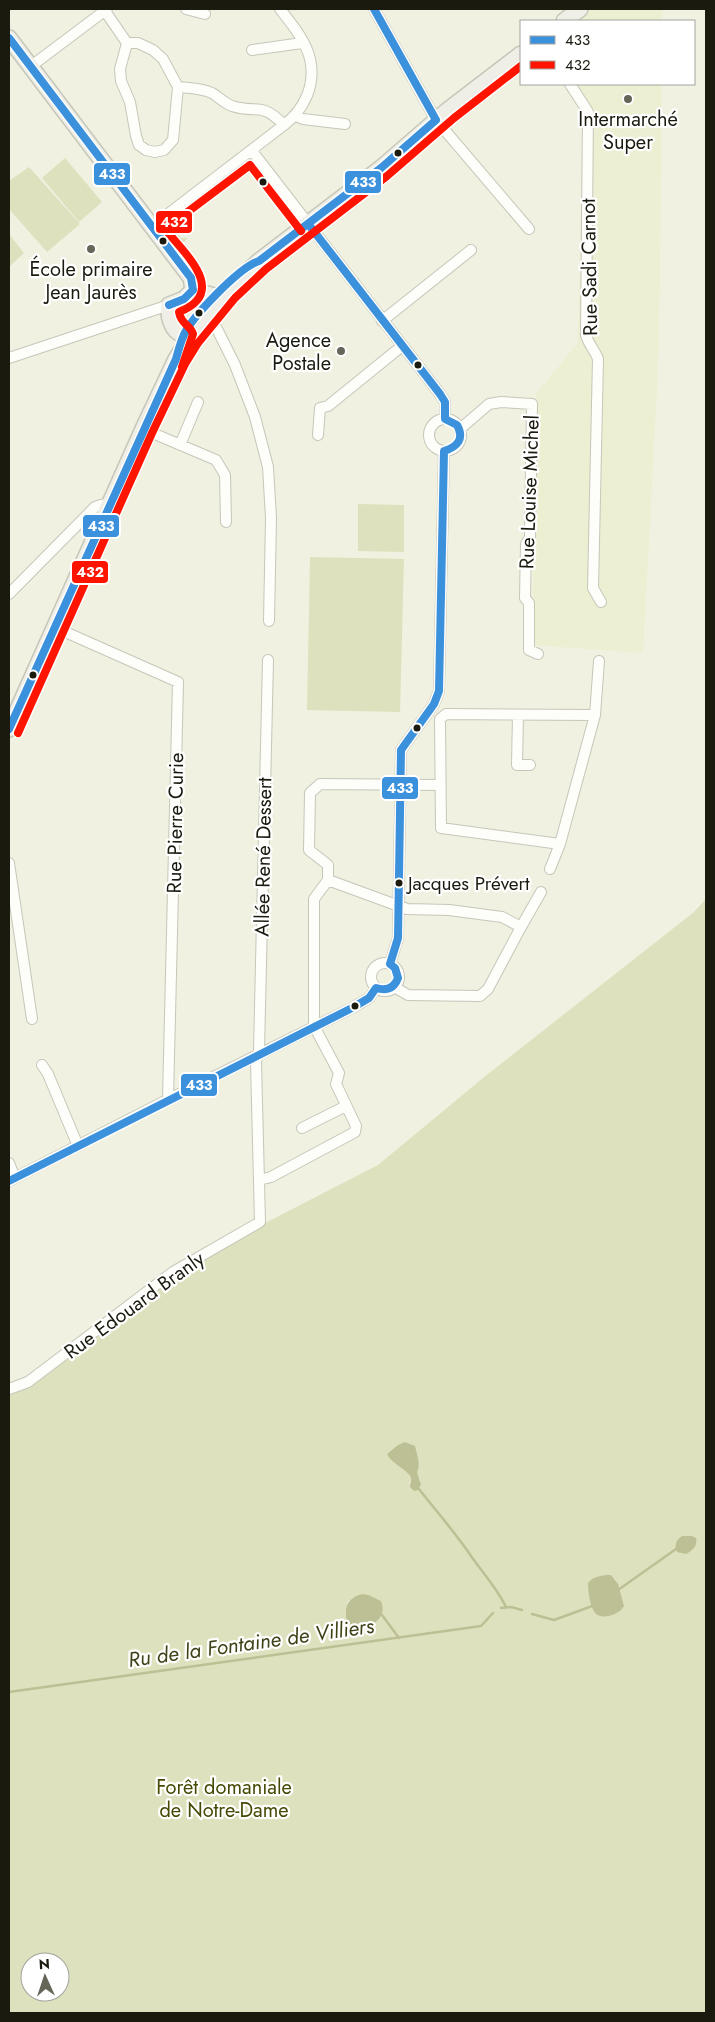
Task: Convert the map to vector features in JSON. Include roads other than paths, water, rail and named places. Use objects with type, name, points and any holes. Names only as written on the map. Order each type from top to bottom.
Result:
[{"type":"main road","points":[[565,20],[580,9]]},
{"type":"main road","points":[[11,47],[30,67],[191,278],[193,290]]},
{"type":"main road","points":[[193,290],[184,299],[169,304],[168,314],[178,334],[190,332],[259,261],[309,225],[381,168],[436,120],[520,55]]},
{"type":"main road","points":[[9,729],[143,429],[190,332],[214,296],[250,264],[259,261]]},
{"type":"main road","points":[[193,290],[214,296]]},
{"type":"street","points":[[186,9],[205,14]]},
{"type":"street","points":[[152,227],[296,116],[306,99],[311,74],[310,58],[294,27],[280,9]]},
{"type":"street","points":[[374,9],[436,120],[529,228]]},
{"type":"street","points":[[30,67],[106,10],[126,43],[120,69],[121,81],[130,102],[139,145],[146,150],[155,152],[164,150],[173,140],[178,87],[164,59],[154,50],[138,44],[126,43]]},
{"type":"street","points":[[252,50],[302,43]]},
{"type":"street","name":"Rue Sadi Carnot","points":[[571,85],[588,112],[586,335],[587,342],[596,352],[598,358],[593,588],[601,602]]},
{"type":"street","points":[[178,87],[200,89],[212,93],[233,106],[267,111],[284,125]]},
{"type":"street","points":[[296,116],[303,119],[345,124]]},
{"type":"street","points":[[252,151],[445,402],[445,419]]},
{"type":"street","points":[[382,321],[471,250]]},
{"type":"street","points":[[9,358],[169,304]]},
{"type":"street","points":[[209,313],[235,365],[255,417],[268,467],[271,518],[269,621]]},
{"type":"street","points":[[318,436],[320,408],[328,406],[402,346]]},
{"type":"street","points":[[180,445],[198,402]]},
{"type":"street","name":"Rue Louise Michel","points":[[460,428],[489,404],[501,402],[532,404],[530,538],[526,544],[524,598],[530,603],[529,650],[538,654]]},
{"type":"street","points":[[445,419],[454,422],[460,428],[461,439],[454,448],[444,451],[434,447],[429,438],[431,427],[445,419]]},
{"type":"street","points":[[143,429],[216,460],[225,475],[226,522]]},
{"type":"street","points":[[390,964],[398,938],[400,750],[434,704],[439,691],[444,451]]},
{"type":"street","points":[[9,594],[95,507],[109,504]]},
{"type":"street","name":"Rue Pierre Curie","points":[[54,627],[178,682],[168,1099]]},
{"type":"street","name":"Allée René Dessert","points":[[260,1222],[256,1062],[258,1054],[268,660]]},
{"type":"street","points":[[550,869],[560,844],[595,715],[599,661]]},
{"type":"street","points":[[560,844],[441,828],[440,719],[446,714],[595,715]]},
{"type":"street","points":[[518,715],[517,765],[530,765]]},
{"type":"street","points":[[259,1180],[271,1177],[355,1132],[356,1126],[336,1084],[339,1073],[314,1026],[314,899],[328,880],[328,865],[309,850],[310,793],[320,784],[440,786]]},
{"type":"street","points":[[9,863],[32,1019]]},
{"type":"street","points":[[328,880],[407,909],[449,910],[502,917],[521,927]]},
{"type":"street","points":[[394,987],[408,995],[480,996],[488,989],[541,892]]},
{"type":"street","points":[[381,963],[394,966],[398,979],[394,987],[385,991],[376,988],[371,981],[374,968],[381,963]]},
{"type":"street","points":[[9,1163],[12,1180],[369,998],[376,988]]},
{"type":"street","points":[[42,1065],[48,1074],[78,1146]]},
{"type":"street","points":[[302,1128],[346,1106]]},
{"type":"street","name":"Rue Edouard Branly","points":[[9,1389],[28,1382],[173,1272],[260,1222]]},
{"type":"waterway","points":[[419,1489],[459,1538],[506,1607]]},
{"type":"waterway","points":[[618,1590],[676,1549]]},
{"type":"waterway","points":[[532,1614],[554,1620],[595,1605]]},
{"type":"waterway","points":[[501,1608],[511,1607],[522,1610]]},
{"type":"waterway","name":"Ru de la Fontaine de Villiers","points":[[9,1692],[481,1626],[493,1613]]},
{"type":"waterway","points":[[382,1615],[399,1638]]},
{"type":"place","name":"Intermarché Super","points":[[628,99]]},
{"type":"place","name":"École primaire Jean Jaurès","points":[[91,249]]},
{"type":"place","name":"Agence Postale","points":[[341,351]]},
{"type":"place","name":"Jacques Prévert","points":[[399,883]]},
{"type":"park label","name":"Forêt domaniale de Notre-Dame","points":[[224,1798]]}]
